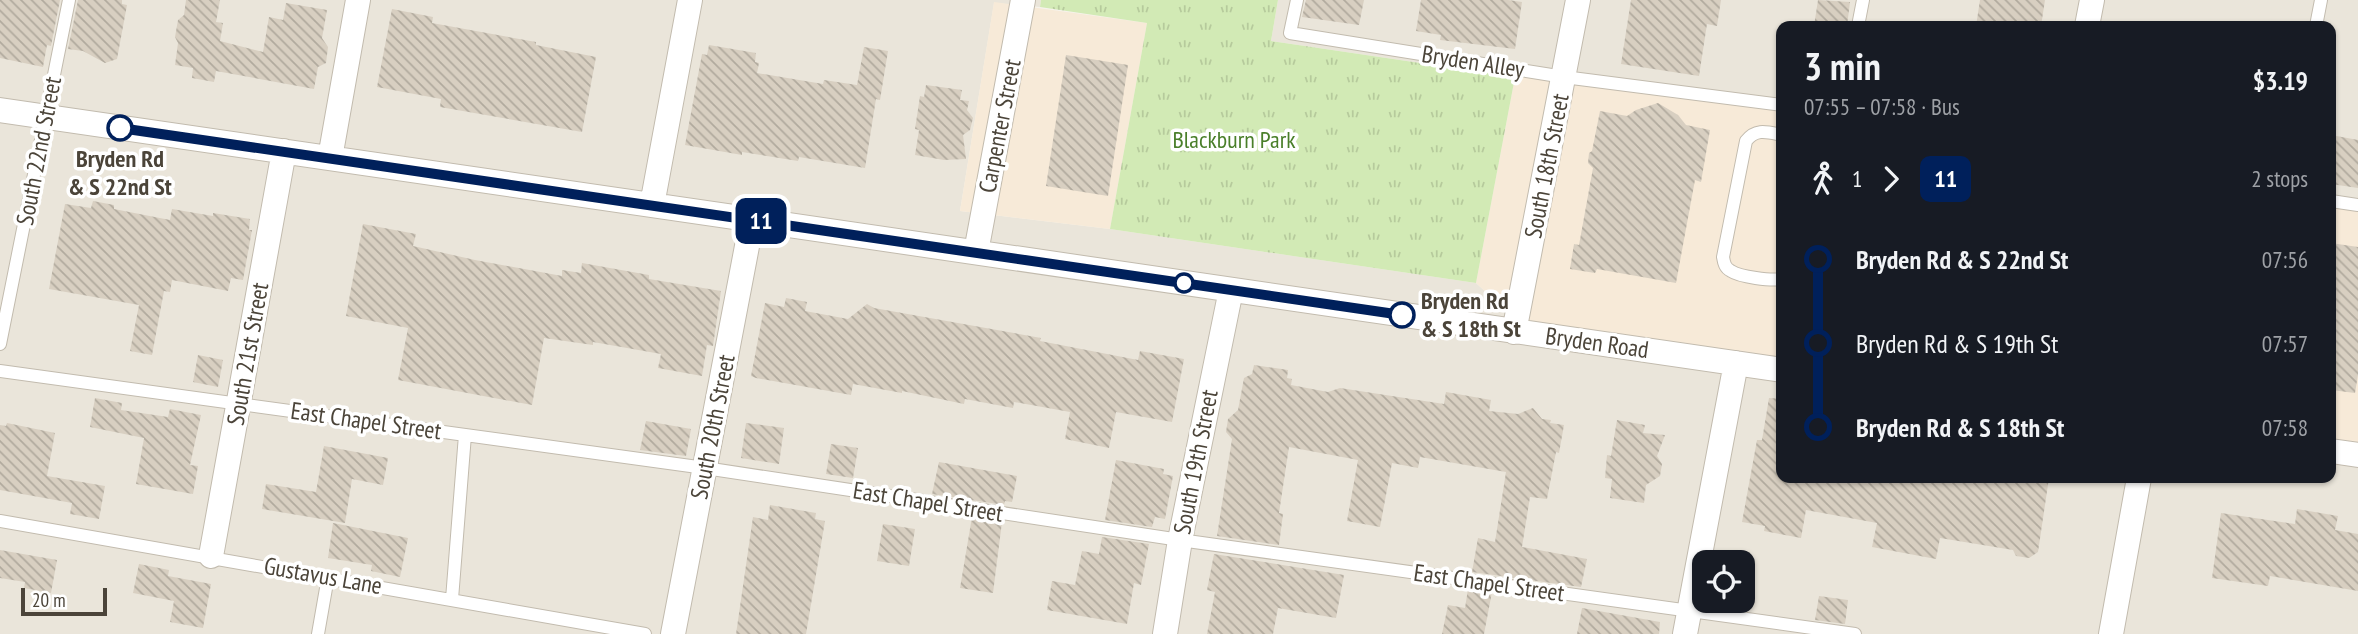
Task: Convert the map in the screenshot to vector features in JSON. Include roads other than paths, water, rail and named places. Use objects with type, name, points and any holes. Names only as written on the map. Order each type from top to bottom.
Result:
[{"type":"street","points":[[330,158],[358,0]]},
{"type":"street","points":[[652,205],[690,0]]},
{"type":"street","name":"Carpenter Street","points":[[976,252],[1023,0]]},
{"type":"street","name":"South 18th Street","points":[[1514,332],[1578,0]]},
{"type":"street","points":[[2088,21],[2092,0]]},
{"type":"street","name":"Bryden Road","points":[[0,110],[1776,369]]},
{"type":"street","name":"South 21st Street","points":[[211,556],[284,151]]},
{"type":"street","name":"South 20th Street","points":[[673,634],[752,220]]},
{"type":"street","name":"South 19th Street","points":[[1165,634],[1180,540],[1231,290]]},
{"type":"street","points":[[1687,623],[1735,363]]},
{"type":"street","points":[[2336,452],[2358,454]]},
{"type":"street","points":[[2111,634],[2138,483]]},
{"type":"lane","name":"South 22nd Street","points":[[0,344],[69,0]]},
{"type":"lane","name":"Bryden Alley","points":[[1297,0],[1290,33],[1564,77],[1776,104]]},
{"type":"lane","points":[[1859,21],[1863,0]]},
{"type":"lane","points":[[2317,21],[2321,0]]},
{"type":"lane","points":[[1776,134],[1761,131],[1751,135],[1746,141],[1723,257],[1725,266],[1732,272],[1776,280]]},
{"type":"lane","points":[[2336,202],[2358,205]]},
{"type":"lane","name":"East Chapel Street","points":[[0,371],[705,468],[1180,540],[1687,623],[1855,634]]},
{"type":"lane","points":[[452,599],[465,435]]},
{"type":"lane","name":"Gustavus Lane","points":[[0,521],[645,634]]},
{"type":"lane","points":[[318,634],[328,578]]},
{"type":"place","name":"Bryden Rd & S 22nd St","points":[[120,128]]},
{"type":"place","name":"Bryden Rd & S 18th St","points":[[1402,315]]},
{"type":"park label","name":"Blackburn Park","points":[[1234,140]]}]
